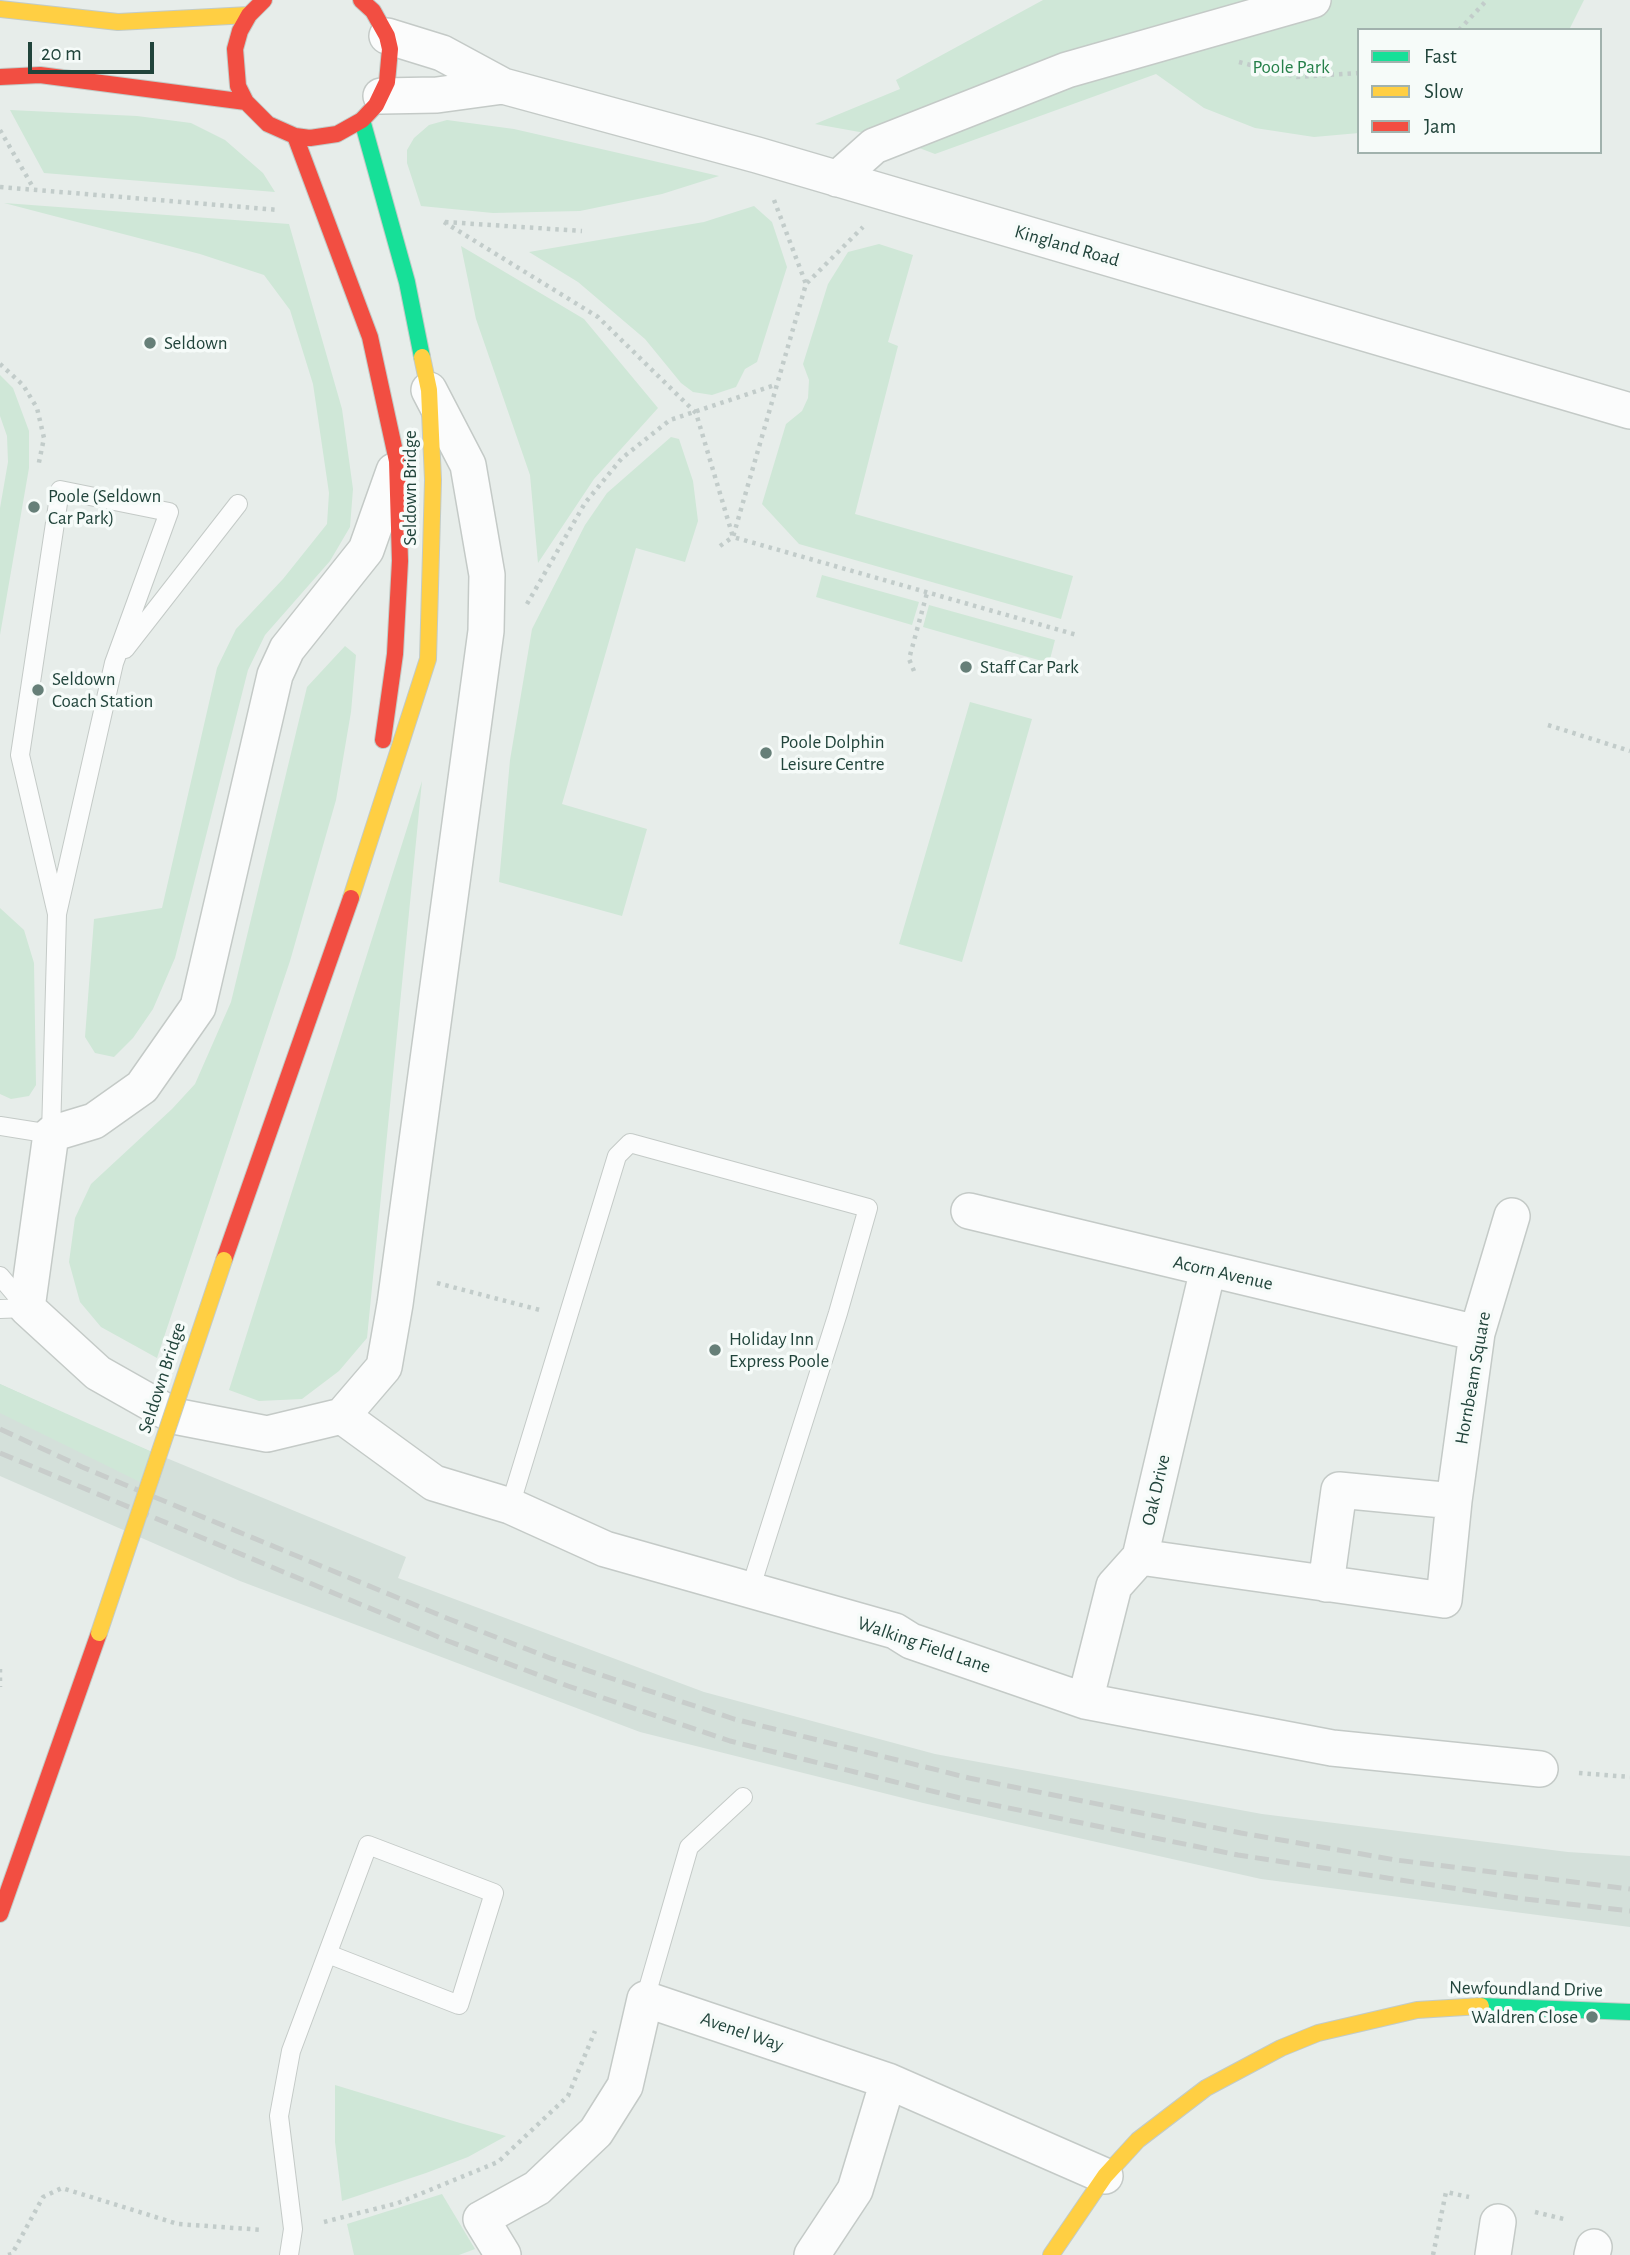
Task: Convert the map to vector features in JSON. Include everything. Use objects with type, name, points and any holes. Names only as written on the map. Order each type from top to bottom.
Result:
[{"type":"street","points":[[264,0],[248,15],[235,50],[238,86],[246,102],[268,124],[295,136],[323,137],[350,128],[372,108],[390,68],[387,36],[373,11],[361,0]]},
{"type":"street","points":[[837,179],[874,146],[1067,70],[1313,0]]},
{"type":"street","points":[[0,9],[118,22],[248,15]]},
{"type":"street","name":"Kingland Road","points":[[387,36],[442,53],[503,86],[757,155],[1630,411]]},
{"type":"street","points":[[0,77],[40,75],[246,102]]},
{"type":"street","name":"Kingland Road","points":[[372,108],[503,86]]},
{"type":"street","name":"Seldown Bridge","points":[[0,1914],[99,1633],[224,1260],[366,856],[428,659],[433,480],[429,390],[372,108]]},
{"type":"street","name":"Seldown Bridge","points":[[295,136],[370,337],[397,461],[400,561],[396,654],[366,856]]},
{"type":"street","points":[[397,461],[366,550],[288,649],[275,675],[198,1007],[142,1087],[94,1121],[51,1134],[14,1309],[99,1373],[174,1416],[267,1434],[342,1416],[384,1367],[486,631],[487,575],[468,465],[429,390]]},
{"type":"street","name":"Acorn Avenue","points":[[969,1212],[1477,1334]]},
{"type":"street","name":"Hornbeam Square","points":[[1140,1557],[1444,1601],[1454,1501],[1477,1334],[1511,1216]]},
{"type":"street","name":"Oak Drive","points":[[1085,1701],[1114,1586],[1140,1557],[1208,1269]]},
{"type":"street","name":"Walking Field Lane","points":[[342,1416],[434,1483],[510,1506],[605,1549],[895,1631],[911,1641],[1085,1701],[1332,1748],[1540,1769]]},
{"type":"street","points":[[1326,1584],[1339,1490],[1454,1501]]},
{"type":"street","points":[[503,2255],[481,2219],[537,2188],[596,2132],[625,2086],[645,1999]]},
{"type":"street","name":"Avenel Way","points":[[645,1999],[888,2081],[1105,2176]]},
{"type":"street","name":"Newfoundland Drive","points":[[1051,2255],[1105,2176],[1139,2140],[1206,2088],[1249,2063],[1318,2033],[1417,2010],[1467,2006],[1630,2012]]},
{"type":"street","points":[[812,2255],[855,2190],[888,2081]]},
{"type":"lane","points":[[0,1126],[51,1134],[57,914],[114,663],[169,512],[60,490],[20,755],[57,914]]},
{"type":"lane","points":[[114,663],[238,504]]},
{"type":"lane","points":[[510,1506],[617,1156],[630,1143],[868,1208],[750,1590]]},
{"type":"lane","points":[[0,1276],[14,1309]]},
{"type":"lane","points":[[645,1999],[689,1847],[743,1797]]},
{"type":"lane","points":[[289,2255],[293,2229],[279,2116],[291,2051],[368,1845],[494,1893],[459,2006],[328,1954]]},
{"type":"path","points":[[1461,28],[1487,0]]},
{"type":"path","points":[[1194,34],[1231,60],[1275,72],[1322,77],[1357,73]]},
{"type":"path","points":[[0,130],[35,190]]},
{"type":"path","points":[[757,155],[806,284]]},
{"type":"path","points":[[0,187],[279,211]]},
{"type":"path","points":[[720,547],[733,537],[806,284],[895,197]]},
{"type":"path","points":[[582,231],[444,222],[598,317],[696,413],[733,537]]},
{"type":"path","points":[[525,610],[585,503],[622,458],[670,420],[775,386]]},
{"type":"path","points":[[733,537],[1077,635]]},
{"type":"path","points":[[914,671],[909,659],[927,593]]},
{"type":"path","points":[[1548,725],[1630,751]]},
{"type":"path","points":[[434,1296],[437,1270]]},
{"type":"path","points":[[436,1283],[568,1317]]},
{"type":"path","points":[[0,1669],[0,1687]]},
{"type":"path","points":[[1540,1769],[1630,1777]]},
{"type":"shaded area","points":[[0,1384],[118,1438],[406,1557],[398,1578],[704,1692],[935,1754],[1262,1814],[1568,1852],[1630,1856],[1630,1927],[1261,1879],[923,1803],[640,1732],[240,1581],[0,1476]]},
{"type":"green space","name":"Poole Park","points":[[1043,0],[1584,0],[1570,28],[1357,28],[1357,133],[1314,137],[1255,128],[1204,108],[1156,74],[935,154],[893,138],[815,124],[900,89],[896,80]]},
{"type":"green space","points":[[10,110],[137,116],[191,123],[225,140],[263,173],[275,192],[44,173]]},
{"type":"green space","points":[[447,120],[514,129],[719,176],[662,194],[580,211],[493,213],[421,206],[407,163],[407,150],[414,138],[429,125]]},
{"type":"green space","points":[[4,203],[289,224],[342,409],[353,489],[350,527],[330,561],[265,635],[248,670],[175,958],[153,1009],[133,1038],[114,1057],[95,1053],[85,1037],[94,919],[162,908],[217,668],[236,629],[283,579],[327,524],[329,493],[313,384],[290,310],[264,275],[200,254]]},
{"type":"green space","points":[[754,206],[772,222],[787,267],[757,362],[745,369],[736,387],[712,395],[693,392],[681,383],[645,339],[578,282],[529,252],[704,222]]},
{"type":"green space","points":[[879,244],[913,255],[888,342],[898,346],[855,514],[1073,576],[1061,619],[799,544],[762,504],[786,424],[802,411],[808,398],[809,380],[803,364],[828,284],[848,252]]},
{"type":"green space","points":[[461,246],[584,319],[658,408],[594,479],[538,563],[530,475],[476,319]]},
{"type":"green space","points":[[0,375],[13,388],[29,431],[29,468],[0,635],[0,508],[8,462],[7,436],[0,416]]},
{"type":"green space","points":[[671,437],[679,439],[693,481],[698,521],[685,562],[636,548],[562,804],[647,829],[622,916],[499,882],[510,760],[532,629],[585,525],[607,493]]},
{"type":"green space","points":[[822,575],[919,602],[912,625],[816,597]]},
{"type":"green space","points":[[929,605],[1055,640],[1049,663],[923,627]]},
{"type":"green space","points":[[345,646],[356,655],[351,712],[336,800],[290,961],[157,1358],[101,1327],[80,1302],[69,1262],[75,1218],[91,1184],[195,1084],[231,1002],[307,687]]},
{"type":"green space","points":[[970,702],[1032,719],[962,962],[899,944]]},
{"type":"green space","points":[[422,781],[367,1338],[339,1371],[302,1399],[259,1401],[229,1390]]},
{"type":"green space","points":[[0,908],[24,930],[34,963],[36,1085],[29,1096],[11,1099],[0,1094]]},
{"type":"green space","points":[[0,1384],[159,1455],[148,1486],[0,1413]]},
{"type":"green space","points":[[335,2085],[506,2136],[468,2157],[342,2201],[335,2142]]},
{"type":"green space","points":[[442,2194],[475,2249],[459,2255],[354,2255],[347,2224]]},
{"type":"railway","points":[[0,1429],[82,1467],[449,1619],[550,1658],[734,1719],[969,1778],[1241,1833],[1396,1860],[1630,1889]]},
{"type":"railway","points":[[0,1453],[448,1641],[568,1686],[730,1741],[960,1798],[1238,1855],[1517,1898],[1630,1911]]},
{"type":"traffic: fast","points":[[362,120],[407,282],[422,357]]},
{"type":"traffic: fast","points":[[1481,2006],[1630,2012]]},
{"type":"traffic: slow","points":[[0,9],[118,22],[249,15]]},
{"type":"traffic: slow","points":[[351,898],[428,659],[433,480],[429,390],[422,357]]},
{"type":"traffic: slow","points":[[99,1633],[224,1260]]},
{"type":"traffic: slow","points":[[1051,2255],[1105,2176],[1138,2140],[1206,2088],[1281,2048],[1318,2033],[1417,2010],[1481,2006]]},
{"type":"traffic: jam","points":[[264,0],[249,15],[240,31],[235,49],[238,86],[246,102],[268,124],[295,136],[310,138],[337,134],[362,120],[376,105],[387,82],[390,49],[387,36],[373,11],[361,0]]},
{"type":"traffic: jam","points":[[0,77],[40,75],[246,102]]},
{"type":"traffic: jam","points":[[295,136],[370,337],[397,461],[400,561],[395,654],[383,740]]},
{"type":"traffic: jam","points":[[224,1260],[351,898]]},
{"type":"traffic: jam","points":[[0,1914],[99,1633]]},
{"type":"place","name":"Seldown","points":[[150,343]]},
{"type":"place","name":"Poole (Seldown Car Park)","points":[[34,507]]},
{"type":"place","name":"Staff Car Park","points":[[966,667]]},
{"type":"place","name":"Seldown Coach Station","points":[[38,690]]},
{"type":"place","name":"Poole Dolphin Leisure Centre","points":[[766,753]]},
{"type":"place","name":"Holiday Inn Express Poole","points":[[715,1350]]},
{"type":"place","name":"Waldren Close","points":[[1592,2017]]}]
